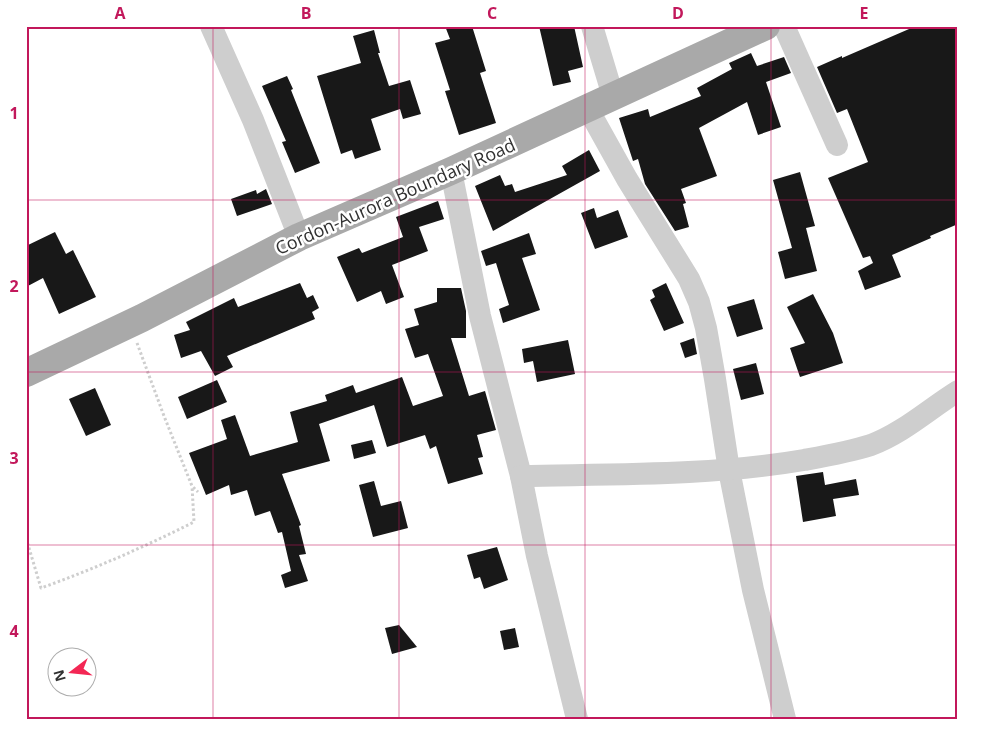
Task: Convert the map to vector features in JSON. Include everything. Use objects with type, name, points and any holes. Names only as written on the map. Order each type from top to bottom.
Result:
[{"type":"main road","name":"Cordon-Aurora Boundary Road","points":[[26,373],[130,324],[299,237],[452,171],[766,26]]},
{"type":"street","points":[[211,26],[253,120],[299,237]]},
{"type":"street","points":[[592,26],[613,96]]},
{"type":"street","points":[[784,26],[838,145]]},
{"type":"street","points":[[588,109],[627,179],[689,279],[700,302],[715,379],[729,470],[753,590],[785,719]]},
{"type":"street","points":[[452,171],[480,316],[521,476],[537,556],[577,719]]},
{"type":"street","points":[[521,476],[729,470],[775,465],[819,457],[871,444],[914,422],[958,391]]},
{"type":"path","points":[[26,538],[42,588],[99,565],[194,522],[192,486],[130,324]]},
{"type":"path","points":[[192,486],[198,492]]},
{"type":"building","points":[[445,26],[472,26],[486,71],[480,73],[496,123],[459,135],[445,91],[450,90],[435,43],[450,39]]},
{"type":"building","points":[[539,26],[574,26],[583,67],[568,71],[571,82],[553,86]]},
{"type":"building","points":[[916,26],[958,26],[958,224],[892,255],[901,277],[865,290],[858,271],[873,263],[870,256],[863,258],[828,178],[868,162],[847,109],[837,113],[817,67]]},
{"type":"building","points":[[374,30],[380,53],[378,53],[389,86],[410,80],[421,114],[403,119],[400,109],[371,119],[381,150],[355,159],[352,150],[341,154],[317,76],[361,63],[353,36]]},
{"type":"building","points":[[751,53],[757,66],[784,57],[791,73],[766,82],[781,127],[758,135],[747,102],[699,128],[717,176],[681,189],[686,203],[683,204],[689,227],[675,231],[645,184],[638,159],[633,161],[619,118],[648,109],[650,117],[701,96],[697,88],[732,69],[729,63]]},
{"type":"building","points":[[287,76],[320,163],[295,173],[282,142],[286,141],[262,86]]},
{"type":"building","points":[[589,150],[600,171],[493,231],[475,186],[500,175],[505,186],[512,184],[515,192],[567,175],[562,166]]},
{"type":"building","points":[[800,172],[815,226],[806,228],[817,271],[785,279],[778,252],[792,248],[773,180]]},
{"type":"building","points":[[266,189],[272,204],[237,216],[231,199],[256,190],[257,194]]},
{"type":"building","points":[[438,201],[444,219],[419,227],[428,251],[392,265],[404,297],[386,304],[381,291],[357,302],[337,257],[359,248],[362,253],[403,237],[396,217]]},
{"type":"building","points":[[594,208],[597,218],[618,210],[628,237],[595,249],[581,213]]},
{"type":"building","points":[[55,232],[66,254],[73,250],[96,297],[59,314],[43,278],[26,287],[26,246]]},
{"type":"building","points":[[529,233],[536,254],[522,258],[540,310],[503,323],[499,309],[509,305],[496,263],[486,266],[481,251]]},
{"type":"building","points":[[300,283],[307,298],[313,295],[319,308],[312,312],[315,319],[227,356],[233,367],[215,376],[201,351],[181,358],[174,335],[190,330],[186,322],[234,298],[238,307]]},
{"type":"building","points":[[666,283],[684,323],[664,331],[650,300],[655,297],[652,290]]},
{"type":"building","points":[[437,288],[461,288],[466,311],[466,338],[451,338],[469,396],[485,391],[496,430],[477,435],[483,457],[478,458],[483,474],[448,484],[436,446],[430,449],[425,435],[387,447],[374,405],[319,424],[330,461],[282,474],[301,525],[299,526],[306,554],[299,555],[308,581],[285,588],[281,575],[291,571],[282,532],[278,533],[270,511],[255,516],[247,490],[231,495],[229,485],[206,495],[189,453],[227,439],[221,420],[235,415],[250,456],[298,442],[290,412],[327,401],[325,395],[353,385],[356,393],[402,377],[413,406],[443,396],[428,354],[415,358],[405,329],[419,325],[414,309],[437,302]]},
{"type":"building","points":[[813,294],[833,333],[843,363],[800,377],[790,348],[805,343],[787,307]]},
{"type":"building","points":[[754,299],[763,329],[737,337],[727,307]]},
{"type":"building","points":[[694,338],[697,354],[685,358],[680,343]]},
{"type":"building","points":[[568,340],[575,374],[537,382],[533,361],[524,363],[522,349]]},
{"type":"building","points":[[756,363],[764,394],[741,400],[733,369]]},
{"type":"building","points":[[217,380],[227,402],[187,419],[178,397]]},
{"type":"building","points":[[95,388],[111,425],[86,436],[69,399]]},
{"type":"building","points":[[372,440],[376,453],[354,459],[351,445]]},
{"type":"building","points":[[823,472],[825,485],[856,479],[859,495],[833,499],[836,516],[803,522],[796,476]]},
{"type":"building","points":[[374,481],[381,506],[401,501],[408,528],[373,537],[359,485]]},
{"type":"building","points":[[497,547],[508,580],[484,589],[480,577],[474,579],[467,555]]},
{"type":"building","points":[[399,625],[417,647],[392,654],[385,628]]},
{"type":"building","points":[[515,628],[519,647],[504,650],[500,631]]}]
